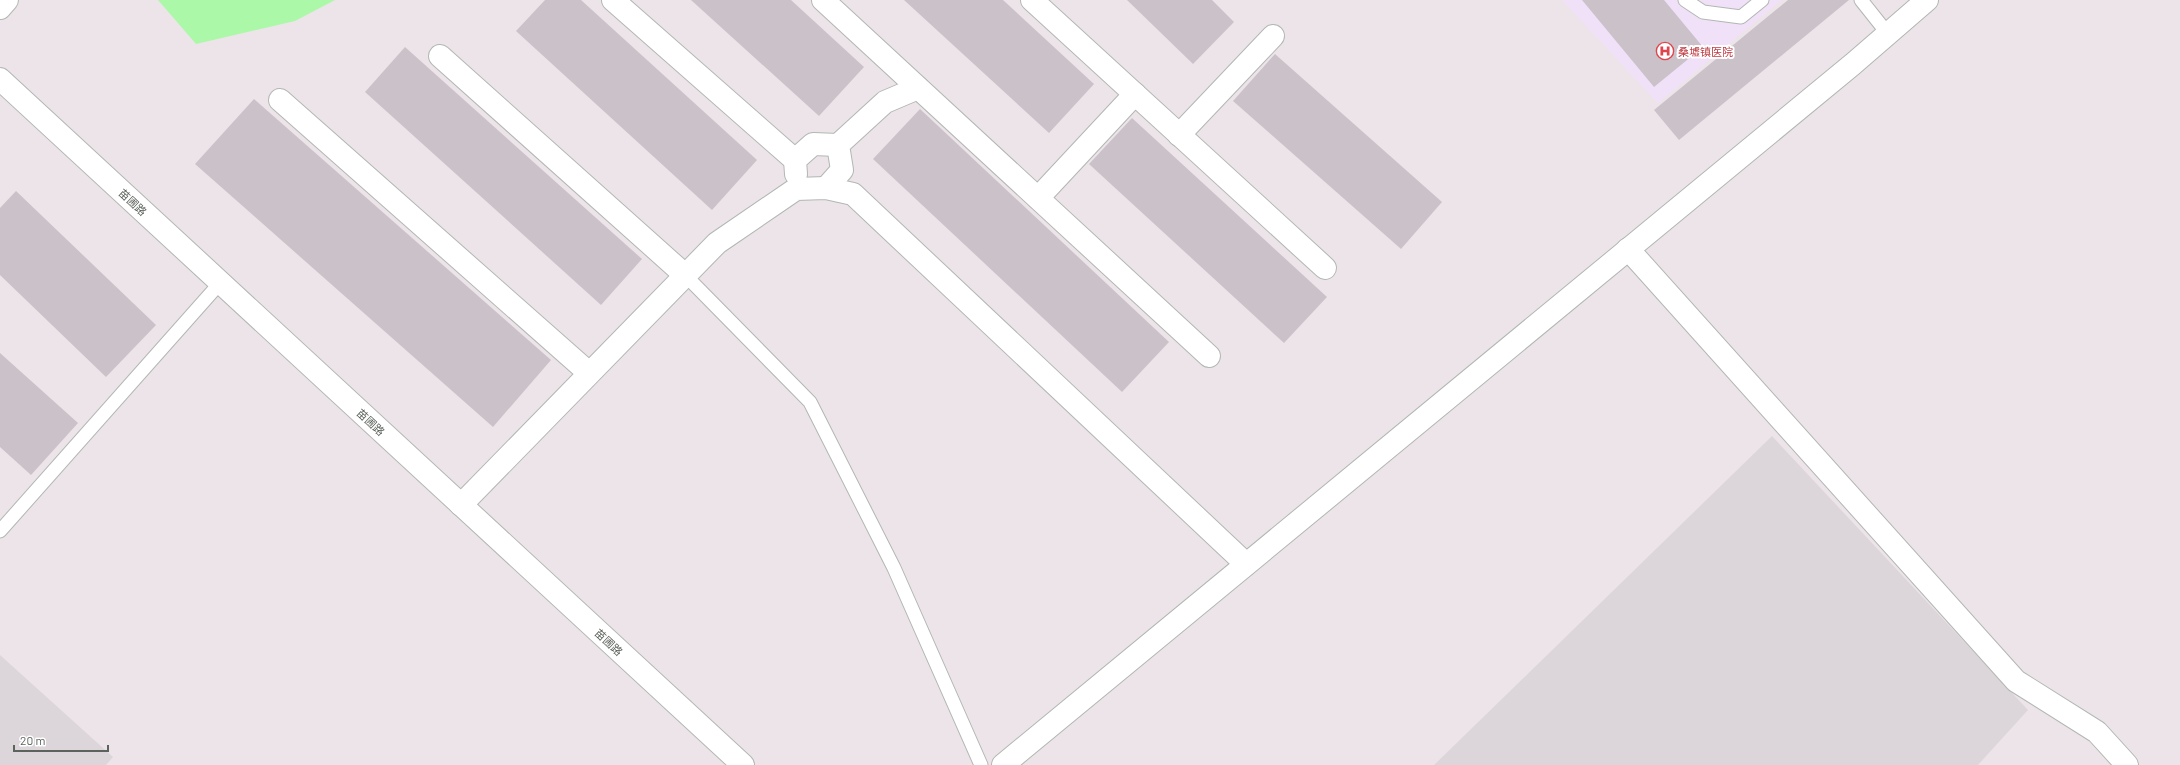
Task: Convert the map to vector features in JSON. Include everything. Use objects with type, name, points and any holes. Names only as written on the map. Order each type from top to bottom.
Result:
[{"type":"street","points":[[0,8],[7,0]]},
{"type":"street","points":[[613,0],[795,160],[796,189]]},
{"type":"street","points":[[823,0],[1209,356]]},
{"type":"street","points":[[1032,0],[1325,268]]},
{"type":"street","points":[[1003,765],[1888,34],[1927,0]]},
{"type":"street","points":[[1179,135],[1273,36]]},
{"type":"street","points":[[440,56],[685,275]]},
{"type":"street","name":"苗圃路","points":[[0,79],[743,765]]},
{"type":"street","points":[[795,160],[812,144],[838,146],[885,102],[918,88]]},
{"type":"street","points":[[1038,198],[1135,94]]},
{"type":"street","points":[[280,100],[589,373]]},
{"type":"street","points":[[826,188],[842,170],[838,146]]},
{"type":"street","points":[[461,505],[716,243],[796,189],[826,188],[854,194],[1246,564]]},
{"type":"street","points":[[1628,249],[2016,681],[2097,732],[2127,765]]},
{"type":"lane","points":[[1685,0],[1703,12],[1740,18],[1762,0]]},
{"type":"lane","points":[[1861,0],[1888,34]]},
{"type":"lane","points":[[685,275],[810,402],[894,568],[981,765]]},
{"type":"lane","points":[[0,531],[220,283]]},
{"type":"shaded area","points":[[158,0],[335,0],[295,21],[196,44]]},
{"type":"shaded area","name":"桑墟镇医院","points":[[1562,0],[1781,0],[1658,103]]},
{"type":"shaded area","points":[[1772,436],[2028,710],[1978,765],[1434,765]]},
{"type":"shaded area","points":[[0,655],[113,757],[106,765],[0,765]]},
{"type":"building","points":[[545,0],[581,0],[757,160],[712,210],[516,31]]},
{"type":"building","points":[[691,0],[791,0],[864,67],[819,116]]},
{"type":"building","points":[[904,0],[1003,0],[1094,84],[1049,133]]},
{"type":"building","points":[[1127,0],[1212,0],[1234,22],[1193,64]]},
{"type":"building","points":[[1582,0],[1664,0],[1703,47],[1654,87]]},
{"type":"building","points":[[1788,0],[1849,0],[1679,140],[1654,110]]},
{"type":"building","points":[[405,47],[642,259],[601,305],[365,92]]},
{"type":"building","points":[[1275,54],[1442,202],[1401,249],[1233,101]]},
{"type":"building","points":[[254,99],[551,360],[493,427],[195,164]]},
{"type":"building","points":[[920,109],[1169,342],[1122,392],[873,159]]},
{"type":"building","points":[[1132,118],[1327,297],[1284,343],[1089,164]]},
{"type":"building","points":[[16,191],[156,325],[106,377],[0,275],[0,208]]},
{"type":"building","points":[[0,353],[78,423],[31,475],[0,447]]},
{"type":"place","name":"桑墟镇医院","points":[[1665,51]]}]
